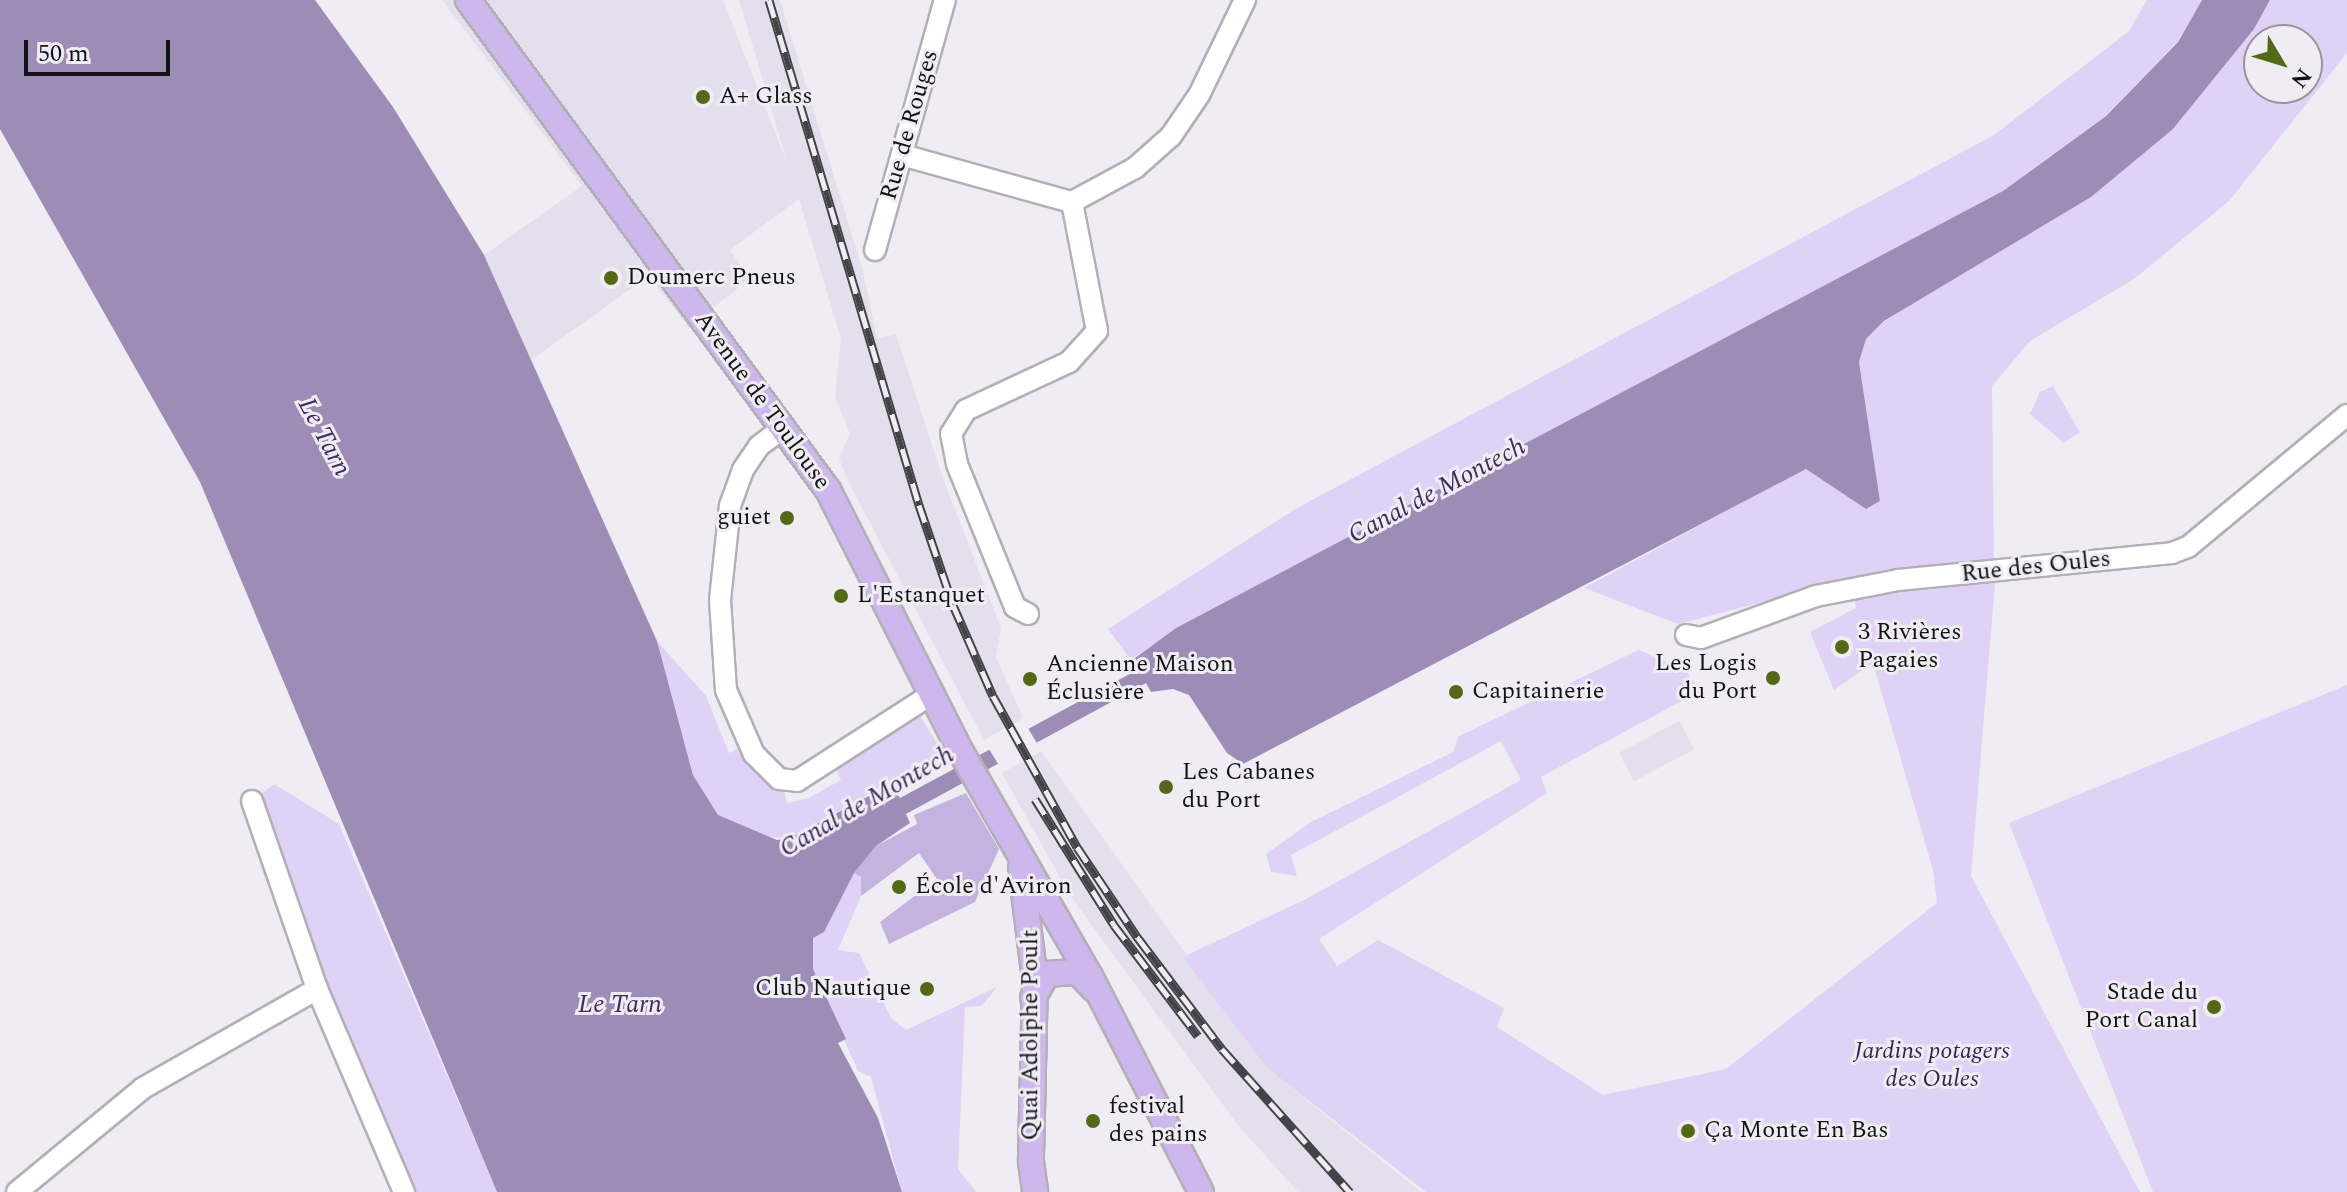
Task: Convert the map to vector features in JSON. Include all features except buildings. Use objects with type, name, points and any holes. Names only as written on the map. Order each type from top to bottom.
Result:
[{"type":"main road","name":"Avenue de Toulouse","points":[[468,0],[828,490],[961,752],[1011,831],[1101,996],[1201,1192]]},
{"type":"main road","name":"Quai Adolphe Poult","points":[[1011,831],[1029,906],[1035,1192]]},
{"type":"main road","points":[[1033,998],[1047,974],[1078,972],[1101,996]]},
{"type":"street","name":"Rue de Rouges","points":[[875,250],[945,0]]},
{"type":"street","points":[[902,155],[1072,202],[1135,168],[1171,136],[1199,95],[1245,0]]},
{"type":"street","points":[[1028,614],[1015,607],[957,464],[951,434],[966,410],[1069,362],[1097,331],[1072,202]]},
{"type":"street","name":"Rue des Oules","points":[[1686,635],[1701,638],[1816,596],[1898,580],[2172,553],[2188,547],[2347,415]]},
{"type":"street","points":[[783,428],[759,446],[738,482],[730,505],[720,600],[726,690],[754,754],[779,779],[797,781],[932,694]]},
{"type":"street","points":[[252,801],[317,989],[404,1192]]},
{"type":"street","points":[[17,1192],[143,1088],[317,989]]},
{"type":"shaded area","points":[[442,0],[723,0],[788,165],[739,0],[780,0],[863,271],[877,339],[896,334],[942,476],[1001,628],[996,657],[1023,718],[984,740],[848,481],[839,458],[850,434],[835,396],[841,339],[799,199],[730,250],[750,279],[688,327],[649,276],[531,360],[484,255],[582,186]]},
{"type":"shaded area","points":[[1679,721],[1694,749],[1634,781],[1619,753]]},
{"type":"shaded area","points":[[1041,751],[1268,1069],[1421,1192],[1298,1192],[1237,1124],[1069,894],[1002,773]]},
{"type":"shaded area","points":[[966,793],[999,849],[975,902],[889,944],[880,922],[937,879],[919,853],[861,896],[861,877],[854,873],[876,846],[917,824],[914,815]]},
{"type":"green space","points":[[2147,0],[2202,0],[2178,41],[2105,116],[2003,191],[1176,628],[1131,660],[1108,629],[1297,508],[1994,135],[2128,32]]},
{"type":"green space","points":[[2270,0],[2347,0],[2347,53],[2323,83],[2323,24],[2257,24]]},
{"type":"green space","points":[[2243,43],[2243,104],[2306,104],[2229,201],[2134,279],[2030,341],[1992,386],[1994,565],[1824,586],[1678,624],[1584,588],[1806,468],[1866,509],[1880,501],[1859,362],[1866,339],[1884,322],[2173,129]]},
{"type":"green space","points":[[2053,386],[2080,432],[2064,443],[2030,414],[2040,392]]},
{"type":"green space","name":"Jardins potagers des Oules","points":[[1996,571],[1971,876],[2140,1192],[1426,1192],[1268,1069],[1183,957],[1306,899],[1521,780],[1501,741],[1291,855],[1297,876],[1271,872],[1266,854],[1311,822],[1453,752],[1459,736],[1639,650],[1686,671],[1700,691],[1541,777],[1547,793],[1319,939],[1337,966],[1378,940],[1504,1008],[1497,1027],[1603,1095],[1726,1069],[1937,903],[1933,870],[1873,663],[1834,690],[1810,632],[1856,608],[1851,589]]},
{"type":"green space","points":[[657,641],[706,696],[729,753],[739,748],[756,775],[784,791],[787,803],[809,798],[841,780],[834,765],[918,712],[947,760],[901,790],[893,781],[790,838],[763,837],[718,815],[693,775]]},
{"type":"green space","name":"Stade du Port Canal","points":[[2347,685],[2347,1192],[2153,1192],[2009,823]]},
{"type":"green space","points":[[274,784],[339,824],[497,1192],[404,1192],[252,801]]},
{"type":"green space","points":[[854,873],[861,877],[861,896],[838,950],[859,953],[891,1018],[906,1030],[997,987],[982,1006],[965,1007],[958,1169],[976,1192],[902,1192],[871,1077],[858,1071],[813,969],[813,937],[824,932]]},
{"type":"water","name":"Le Tarn","points":[[0,0],[315,0],[393,107],[484,255],[657,641],[693,775],[718,815],[777,840],[790,838],[891,784],[900,798],[1139,669],[1135,658],[1176,628],[2003,191],[2106,116],[2178,42],[2202,0],[2270,0],[2257,24],[2243,24],[2243,43],[2173,129],[2091,197],[1884,321],[1866,339],[1859,362],[1880,501],[1866,509],[1806,469],[1243,764],[1227,753],[1189,695],[1173,689],[1151,692],[1146,683],[906,814],[910,823],[876,846],[854,873],[824,932],[813,938],[813,969],[846,1039],[838,1043],[878,1118],[902,1192],[497,1192],[200,482],[0,129]]},
{"type":"pier","points":[[1026,725],[1039,747],[1002,770],[988,748]]},
{"type":"railway","points":[[769,0],[919,505],[953,605],[993,696],[1077,847],[1138,938],[1222,1049],[1350,1192]]},
{"type":"railway","points":[[1035,799],[1114,925],[1198,1036]]},
{"type":"place","name":"A+ Glass","points":[[703,97]]},
{"type":"place","name":"Doumerc Pneus","points":[[611,278]]},
{"type":"place","name":"guiet","points":[[787,518]]},
{"type":"place","name":"L'Estanquet","points":[[841,596]]},
{"type":"place","name":"3 Rivières Pagaies","points":[[1842,647]]},
{"type":"place","name":"Les Logis du Port","points":[[1773,678]]},
{"type":"place","name":"Ancienne Maison Éclusière","points":[[1030,679]]},
{"type":"place","name":"Capitainerie","points":[[1456,692]]},
{"type":"place","name":"Les Cabanes du Port","points":[[1166,787]]},
{"type":"place","name":"École d'Aviron","points":[[899,887]]},
{"type":"place","name":"Club Nautique","points":[[927,989]]},
{"type":"place","name":"Stade du Port Canal","points":[[2214,1007]]},
{"type":"place","name":"festival des pains","points":[[1093,1121]]},
{"type":"place","name":"Ça Monte En Bas","points":[[1688,1131]]},
{"type":"water label","name":"Canal de Montech","points":[[1437,491]]},
{"type":"water label","name":"Canal de Montech","points":[[867,802]]}]
